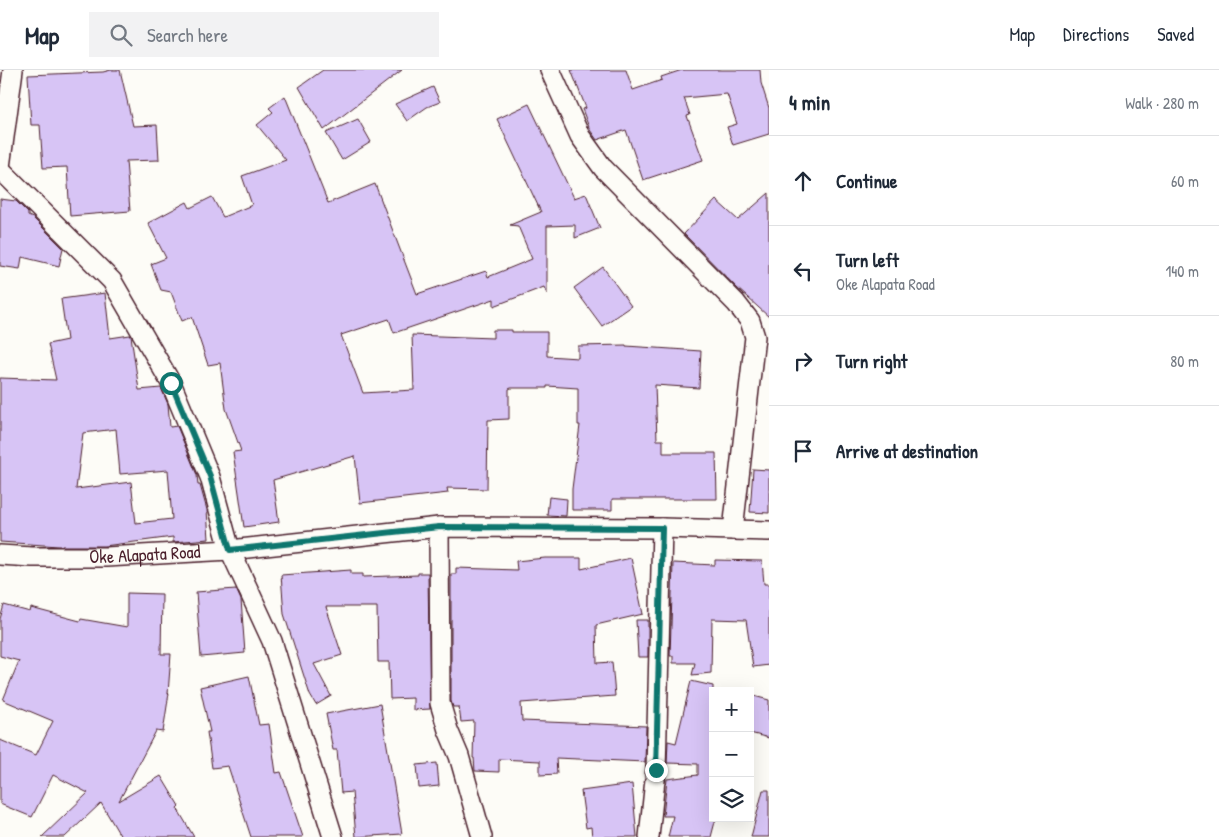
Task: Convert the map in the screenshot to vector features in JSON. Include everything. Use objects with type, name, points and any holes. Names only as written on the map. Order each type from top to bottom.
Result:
[{"type":"street","points":[[13,70],[0,168],[112,281],[171,383],[210,476],[230,550],[272,641],[333,837]]},
{"type":"street","points":[[550,70],[580,136],[602,168],[736,303],[750,320],[755,338],[733,530]]},
{"type":"street","points":[[439,527],[440,703],[448,730],[459,756],[482,837]]},
{"type":"street","name":"Oke Alapata Road","points":[[0,555],[106,557],[230,550],[439,527],[662,528],[769,531]]},
{"type":"street","points":[[650,837],[656,770],[662,528]]},
{"type":"building","points":[[120,70],[133,126],[157,125],[159,160],[126,161],[130,211],[70,216],[67,167],[43,168],[40,125],[31,125],[28,75],[103,72]]},
{"type":"building","points":[[323,70],[402,70],[324,130],[299,87]]},
{"type":"building","points":[[571,70],[626,70],[633,90],[662,80],[661,77],[682,70],[760,70],[761,83],[769,108],[769,134],[733,145],[727,127],[737,124],[727,94],[684,98],[690,115],[687,116],[703,160],[643,180],[626,130],[597,140],[590,130],[582,109],[586,108]]},
{"type":"building","points":[[433,87],[440,102],[427,107],[407,121],[395,104]]},
{"type":"building","points":[[285,96],[328,203],[375,184],[417,294],[486,271],[488,277],[532,259],[518,226],[510,225],[541,212],[497,119],[529,104],[574,198],[586,194],[600,228],[575,238],[575,225],[547,226],[547,294],[544,287],[494,306],[494,299],[394,333],[389,319],[341,335],[363,393],[414,390],[412,335],[493,338],[493,330],[547,332],[547,356],[578,358],[578,346],[626,345],[701,351],[699,388],[655,385],[657,440],[663,440],[663,453],[716,453],[717,499],[612,499],[612,510],[572,510],[572,489],[580,425],[578,425],[578,388],[547,386],[547,388],[511,388],[509,389],[509,419],[488,420],[487,489],[447,488],[448,493],[360,503],[355,456],[273,480],[279,522],[244,527],[233,452],[241,451],[226,409],[220,363],[208,365],[192,317],[182,321],[171,292],[161,290],[151,264],[166,258],[148,223],[187,202],[190,208],[212,197],[223,217],[252,205],[242,176],[286,160],[257,125],[273,112],[269,108]]},
{"type":"building","points":[[358,119],[371,142],[342,160],[326,133]]},
{"type":"building","points":[[769,193],[769,317],[737,288],[684,234],[716,200],[738,220]]},
{"type":"building","points":[[0,199],[16,201],[28,213],[28,216],[33,218],[63,248],[59,266],[22,257],[20,269],[0,266]]},
{"type":"building","points":[[603,267],[631,306],[602,326],[574,288]]},
{"type":"building","points":[[105,293],[110,338],[131,336],[139,390],[161,388],[168,404],[170,427],[177,426],[197,475],[198,485],[200,485],[207,510],[209,539],[173,542],[173,537],[104,546],[59,546],[0,542],[0,378],[56,380],[48,344],[67,340],[61,299]],"holes":[[[116,429],[120,474],[168,470],[172,519],[136,523],[131,482],[76,489],[83,433]]]},
{"type":"building","points":[[753,469],[769,470],[769,513],[750,512]]},
{"type":"building","points":[[549,497],[567,499],[566,516],[547,515]]},
{"type":"building","points":[[545,558],[581,558],[581,569],[631,558],[643,614],[596,625],[597,663],[612,662],[615,696],[521,703],[522,721],[646,726],[645,762],[556,758],[557,774],[540,775],[540,761],[499,759],[499,772],[475,771],[473,758],[474,721],[461,722],[459,707],[453,707],[451,701],[451,574],[456,574],[456,568],[517,570],[516,561]]},
{"type":"building","points":[[715,560],[762,561],[764,584],[769,584],[769,665],[753,667],[746,620],[712,619],[711,673],[692,675],[695,663],[673,663],[673,656],[670,656],[673,563],[715,565]]},
{"type":"building","points":[[351,570],[351,574],[363,574],[363,577],[428,573],[430,709],[413,710],[413,698],[390,699],[389,662],[378,662],[377,607],[326,607],[342,655],[314,664],[331,696],[316,705],[310,695],[284,614],[281,575]]},
{"type":"building","points":[[236,589],[241,600],[245,653],[201,657],[196,592]]},
{"type":"building","points":[[127,593],[162,594],[161,654],[171,654],[169,693],[163,732],[156,731],[119,801],[161,776],[179,806],[177,808],[194,837],[121,837],[101,803],[65,837],[42,837],[88,793],[53,775],[32,817],[0,804],[0,740],[36,755],[53,721],[3,700],[19,661],[0,656],[0,619],[4,605],[30,612],[31,608],[80,621],[81,619],[127,627]]},
{"type":"building","points":[[636,620],[648,620],[648,657],[638,657]]},
{"type":"building","points":[[249,676],[259,725],[269,724],[276,773],[281,772],[303,837],[251,837],[228,766],[212,768],[207,732],[210,732],[200,687]]},
{"type":"building","points":[[691,681],[713,686],[709,687],[709,822],[715,822],[711,837],[668,837],[673,816],[663,816],[667,779],[698,775],[698,764],[667,763],[668,741],[676,743]]},
{"type":"building","points":[[754,696],[769,700],[769,738],[754,734]]},
{"type":"building","points":[[380,704],[402,834],[356,837],[352,792],[341,793],[337,750],[333,750],[326,714]]},
{"type":"building","points":[[437,763],[439,786],[419,788],[417,765]]},
{"type":"building","points":[[632,784],[637,837],[592,837],[591,827],[586,828],[581,791]]},
{"type":"building","points":[[763,790],[769,790],[769,837],[751,837]]},
{"type":"route","points":[[171,383],[210,476],[230,550],[439,527],[662,528],[656,770]]}]
